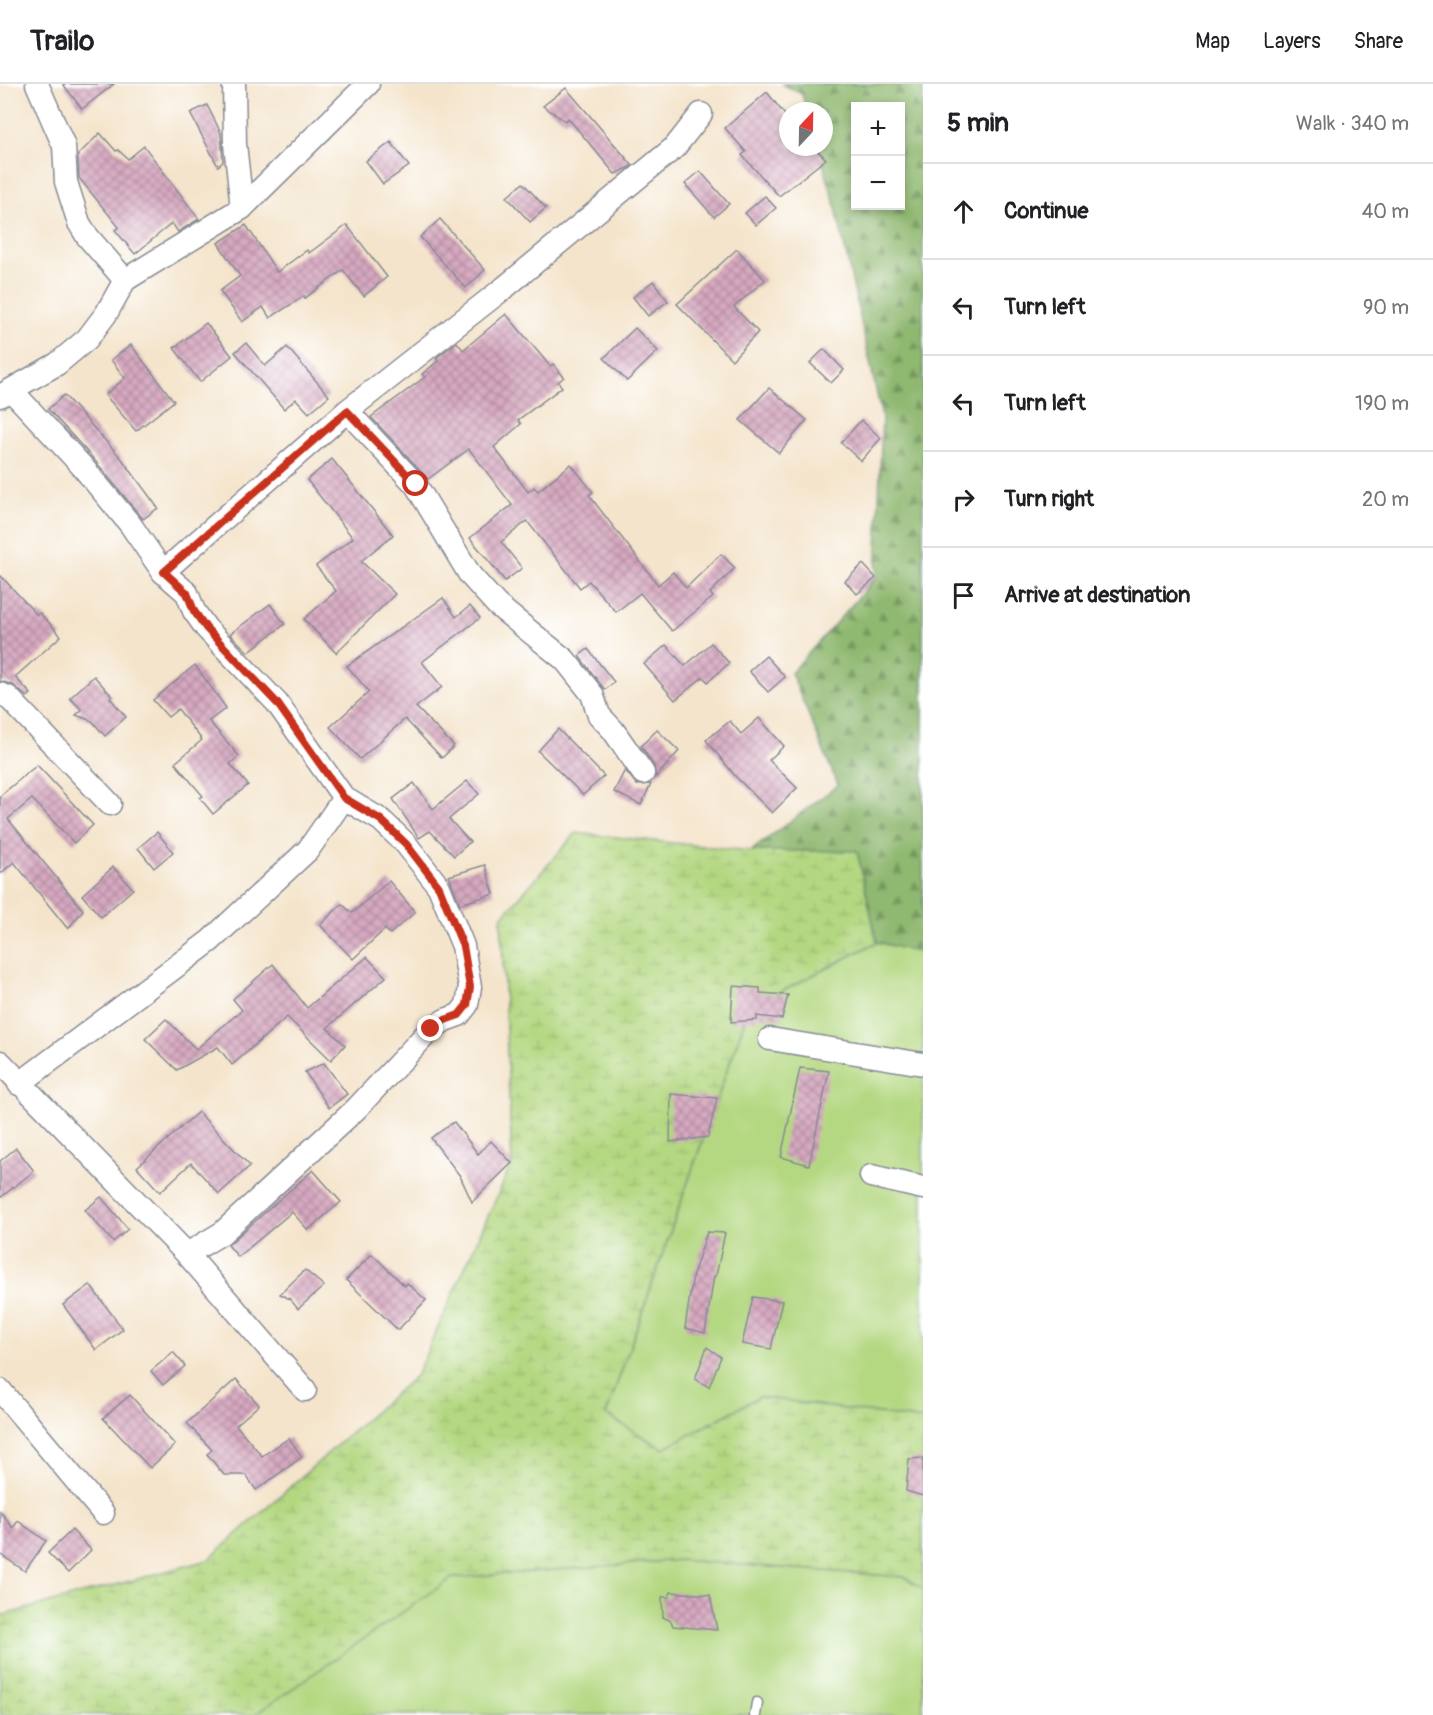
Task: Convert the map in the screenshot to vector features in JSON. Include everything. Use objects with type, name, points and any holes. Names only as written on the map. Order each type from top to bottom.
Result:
[{"type":"street","points":[[37,84],[64,146],[66,182],[79,223],[87,236],[125,280]]},
{"type":"street","points":[[234,84],[236,144],[242,208]]},
{"type":"street","points":[[187,1254],[222,1233],[356,1109],[431,1029],[459,1015],[467,1005],[470,987],[463,946],[439,887],[406,844],[381,820],[344,798],[277,703],[206,628],[194,611],[187,593],[164,572],[130,524],[81,465],[6,394],[57,364],[87,339],[106,314],[125,280],[242,208],[368,84]]},
{"type":"street","points":[[164,572],[347,411],[504,288],[675,147],[701,114]]},
{"type":"street","points":[[347,411],[416,484],[470,575],[497,605],[565,660],[592,694],[599,715],[613,730],[642,773]]},
{"type":"street","points":[[0,694],[8,697],[110,804]]},
{"type":"street","points":[[19,1084],[210,941],[308,850],[344,798]]},
{"type":"street","points":[[770,1039],[923,1065]]},
{"type":"street","points":[[0,1062],[187,1254],[305,1390]]},
{"type":"street","points":[[871,1176],[923,1188]]},
{"type":"street","points":[[0,1390],[103,1513]]},
{"type":"lane","points":[[755,1715],[757,1702]]},
{"type":"green space","points":[[782,84],[923,84],[923,953],[877,942],[857,851],[751,851],[838,785],[791,673],[876,578],[882,417],[836,208],[821,156],[833,156],[833,102],[804,102],[802,94]]},
{"type":"green space","points":[[576,833],[751,851],[857,851],[877,942],[749,1008],[606,1415],[663,1449],[759,1397],[923,1420],[923,1589],[905,1577],[679,1560],[452,1578],[254,1715],[0,1715],[0,1616],[208,1560],[417,1374],[512,1163],[501,918]]},
{"type":"green space","points":[[877,942],[923,953],[923,1420],[759,1397],[663,1449],[606,1415],[749,1008]]},
{"type":"green space","points":[[679,1560],[905,1577],[923,1589],[923,1715],[254,1715],[452,1578]]},
{"type":"building","points":[[63,84],[114,84],[82,109]]},
{"type":"building","points":[[566,88],[632,165],[615,174],[568,118],[565,121],[543,106]]},
{"type":"building","points":[[767,92],[779,107],[779,156],[823,156],[826,159],[779,196],[742,155],[746,152],[725,128]]},
{"type":"building","points":[[207,105],[221,133],[223,162],[218,166],[190,113]]},
{"type":"building","points":[[100,133],[116,151],[118,150],[128,159],[144,146],[199,219],[178,232],[172,223],[135,254],[115,230],[119,227],[79,178],[78,155]]},
{"type":"building","points":[[391,142],[409,166],[383,184],[366,161]]},
{"type":"building","points":[[700,171],[729,204],[714,217],[685,184]]},
{"type":"building","points":[[523,183],[546,208],[530,222],[507,197]]},
{"type":"building","points":[[765,196],[776,208],[756,225],[745,213]]},
{"type":"building","points":[[440,219],[485,270],[466,288],[420,237]]},
{"type":"building","points":[[246,225],[277,272],[307,250],[309,253],[347,225],[387,277],[364,296],[343,270],[305,298],[304,296],[270,318],[263,307],[242,322],[220,291],[240,276],[218,243]]},
{"type":"building","points":[[737,249],[765,280],[734,307],[758,332],[732,360],[677,304]]},
{"type":"building","points":[[653,281],[668,301],[648,316],[633,297]]},
{"type":"building","points":[[506,314],[550,366],[553,364],[564,377],[558,382],[562,387],[518,420],[521,424],[494,447],[528,492],[534,487],[538,491],[571,464],[593,492],[589,495],[658,585],[673,572],[686,588],[721,554],[735,568],[710,593],[713,597],[672,631],[640,593],[616,612],[589,581],[580,588],[527,521],[501,542],[522,568],[505,581],[470,538],[512,505],[469,449],[428,479],[371,417],[425,377],[422,374],[438,361],[436,358],[457,342],[463,350]]},
{"type":"building","points":[[206,323],[232,356],[200,382],[174,348]]},
{"type":"building","points":[[635,328],[658,351],[627,381],[604,358]]},
{"type":"building","points":[[246,343],[265,366],[287,347],[329,396],[309,413],[296,399],[284,409],[235,352]]},
{"type":"building","points":[[131,345],[174,401],[136,431],[105,395],[125,378],[111,360]]},
{"type":"building","points":[[824,349],[844,370],[831,383],[810,363]]},
{"type":"building","points":[[769,388],[807,420],[779,453],[740,420]]},
{"type":"building","points":[[64,395],[122,459],[158,508],[143,519],[91,456],[48,409]]},
{"type":"building","points":[[861,420],[881,438],[861,461],[841,443]]},
{"type":"building","points":[[332,459],[393,535],[361,561],[395,594],[336,653],[304,619],[336,591],[316,566],[353,538],[307,480]]},
{"type":"building","points":[[863,564],[876,578],[857,594],[845,581]]},
{"type":"building","points":[[0,575],[37,615],[40,613],[61,636],[15,677],[31,694],[27,697],[13,685],[0,681]]},
{"type":"building","points":[[443,598],[456,617],[470,606],[480,618],[422,662],[442,687],[416,707],[454,746],[442,758],[405,719],[360,759],[330,727],[369,692],[347,666]]},
{"type":"building","points":[[270,604],[285,624],[248,652],[230,634]]},
{"type":"building","points":[[711,643],[729,663],[708,682],[703,677],[675,700],[644,664],[666,645],[685,666]]},
{"type":"building","points":[[588,649],[614,682],[605,690],[579,656]]},
{"type":"building","points":[[766,656],[785,677],[768,692],[749,671]]},
{"type":"building","points":[[195,665],[226,708],[209,721],[239,756],[230,764],[248,785],[213,814],[200,798],[203,796],[175,763],[202,740],[178,709],[168,717],[153,700]]},
{"type":"building","points":[[94,676],[112,696],[110,698],[126,717],[105,736],[92,721],[76,715],[82,710],[70,698]]},
{"type":"building","points":[[759,718],[784,746],[769,760],[797,788],[772,813],[736,777],[706,740],[730,721],[741,734]]},
{"type":"building","points":[[558,729],[604,776],[583,795],[538,751]]},
{"type":"building","points":[[657,730],[679,751],[656,777],[654,766],[641,746]]},
{"type":"building","points":[[37,765],[93,825],[74,843],[32,799],[8,819],[83,910],[68,929],[14,862],[0,874],[0,796]]},
{"type":"building","points":[[625,770],[637,785],[651,784],[641,805],[614,792]]},
{"type":"building","points":[[467,781],[479,794],[449,819],[470,842],[454,856],[430,831],[419,838],[393,799],[414,783],[433,809]]},
{"type":"building","points":[[157,832],[173,852],[154,868],[138,848]]},
{"type":"building","points":[[485,865],[494,894],[460,904],[449,876]]},
{"type":"building","points":[[113,867],[133,889],[101,917],[82,895]]},
{"type":"building","points":[[389,881],[415,912],[390,934],[385,929],[353,959],[320,925],[342,904],[352,913]]},
{"type":"building","points":[[367,957],[386,977],[327,1028],[345,1045],[331,1060],[287,1017],[232,1065],[218,1047],[177,1070],[145,1039],[166,1019],[196,1049],[242,1010],[233,999],[273,964],[307,1008]]},
{"type":"building","points":[[733,986],[760,988],[760,993],[788,995],[782,1019],[757,1016],[757,1020],[731,1022]]},
{"type":"building","points":[[324,1063],[347,1094],[329,1108],[305,1072]]},
{"type":"building","points":[[800,1068],[829,1071],[809,1165],[781,1157]]},
{"type":"building","points":[[671,1094],[717,1098],[708,1137],[670,1142]]},
{"type":"building","points":[[198,1112],[250,1166],[219,1194],[191,1163],[160,1192],[137,1167]]},
{"type":"building","points":[[454,1122],[478,1154],[491,1141],[512,1163],[472,1202],[460,1176],[431,1138]]},
{"type":"building","points":[[16,1148],[34,1171],[0,1198],[0,1161]]},
{"type":"building","points":[[313,1170],[341,1202],[308,1230],[292,1212],[238,1257],[228,1245]]},
{"type":"building","points":[[101,1197],[128,1229],[113,1242],[85,1210]]},
{"type":"building","points":[[707,1232],[725,1233],[716,1276],[714,1276],[705,1333],[685,1328],[693,1275]]},
{"type":"building","points":[[372,1254],[405,1286],[407,1283],[426,1300],[398,1330],[346,1280]]},
{"type":"building","points":[[305,1270],[324,1286],[298,1309],[290,1299],[280,1294]]},
{"type":"building","points":[[90,1285],[123,1329],[96,1350],[63,1305]]},
{"type":"building","points":[[753,1297],[782,1301],[771,1349],[742,1344]]},
{"type":"building","points":[[707,1347],[721,1357],[709,1387],[695,1379]]},
{"type":"building","points":[[173,1352],[185,1366],[163,1385],[151,1371]]},
{"type":"building","points":[[236,1379],[259,1405],[236,1425],[262,1456],[289,1438],[302,1457],[256,1490],[246,1475],[224,1475],[207,1454],[212,1450],[187,1423]]},
{"type":"building","points":[[130,1395],[175,1445],[150,1468],[103,1418]]},
{"type":"building","points":[[923,1458],[923,1496],[906,1491],[909,1459]]},
{"type":"building","points":[[0,1511],[13,1528],[18,1521],[46,1541],[25,1571],[0,1554]]},
{"type":"building","points":[[72,1530],[91,1550],[68,1573],[48,1553]]},
{"type":"building","points":[[671,1592],[710,1595],[717,1630],[673,1626],[671,1621],[663,1617],[662,1597],[669,1597]]},
{"type":"route","points":[[416,484],[347,411],[164,572],[187,593],[194,611],[206,628],[277,703],[344,798],[381,820],[406,844],[439,887],[463,946],[470,987],[467,1005],[459,1015],[431,1029]]}]
